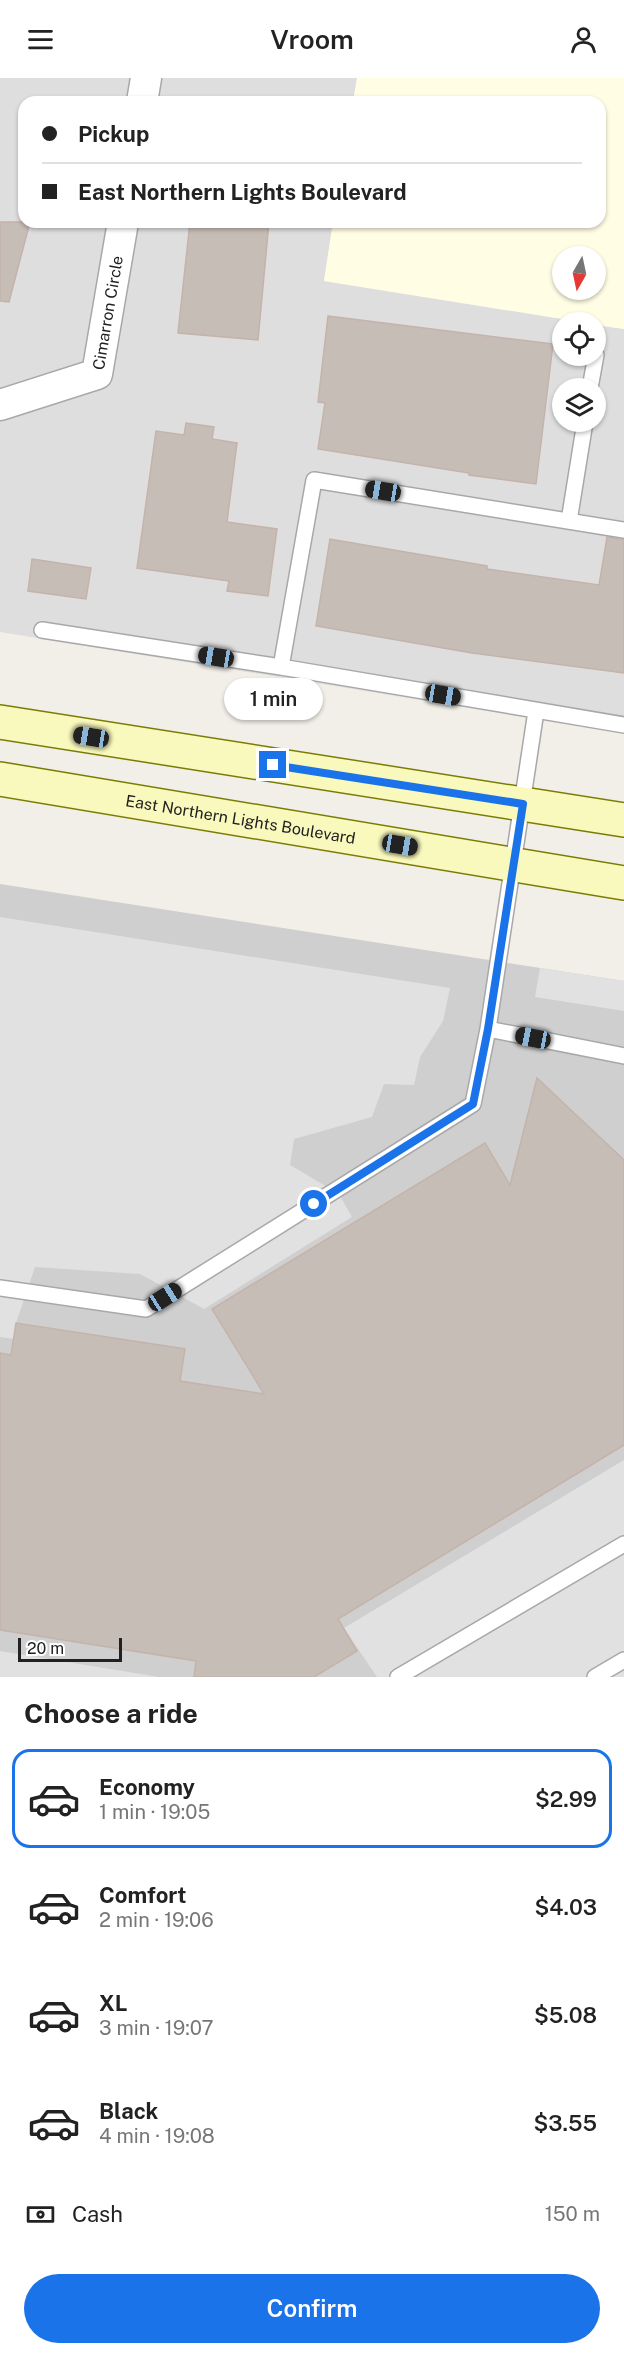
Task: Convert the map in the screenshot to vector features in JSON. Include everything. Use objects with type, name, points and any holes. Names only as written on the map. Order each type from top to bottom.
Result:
[{"type":"main road","points":[[0,722],[624,820]]},
{"type":"main road","name":"East Northern Lights Boulevard","points":[[0,779],[624,883]]},
{"type":"street","points":[[143,96],[146,78]]},
{"type":"street","name":"Cimarron Circle","points":[[0,405],[97,374],[122,228]]},
{"type":"lane","points":[[569,521],[583,432]]},
{"type":"lane","points":[[281,667],[314,480],[624,530]]},
{"type":"lane","points":[[42,630],[281,667],[624,725]]},
{"type":"lane","points":[[0,1288],[146,1309],[473,1104],[488,1029],[536,711]]},
{"type":"lane","points":[[488,1029],[624,1056]]},
{"type":"lane","points":[[398,1677],[624,1545]]},
{"type":"lane","points":[[595,1677],[624,1660]]},
{"type":"shaded area","points":[[0,78],[357,78],[354,96],[18,96],[18,228],[332,228],[324,281],[552,317],[552,366],[606,366],[606,326],[624,329],[624,733],[0,632]]},
{"type":"shaded area","points":[[357,78],[624,78],[624,329],[606,326],[606,312],[552,312],[552,317],[324,281],[332,228],[606,228],[606,96],[354,96]]},
{"type":"shaded area","points":[[0,884],[624,981],[624,1677],[0,1677]]},
{"type":"shaded area","points":[[0,917],[450,988],[443,1021],[420,1057],[414,1085],[384,1084],[372,1117],[294,1139],[290,1165],[339,1194],[352,1217],[204,1309],[140,1274],[35,1267],[16,1323],[14,1339],[0,1337]]},
{"type":"shaded area","points":[[540,968],[624,981],[624,1011],[535,997]]},
{"type":"shaded area","points":[[624,1460],[624,1677],[377,1677],[344,1628]]},
{"type":"shaded area","points":[[0,1651],[159,1677],[0,1677]]},
{"type":"building","points":[[0,222],[18,222],[18,228],[28,228],[9,302],[0,301]]},
{"type":"building","points":[[189,228],[268,228],[258,340],[178,333]]},
{"type":"building","points":[[328,316],[552,344],[536,484],[318,449],[325,403],[318,402]]},
{"type":"building","points":[[186,423],[214,427],[212,439],[237,443],[227,522],[277,529],[268,596],[227,591],[229,581],[137,568],[156,431],[184,435]]},
{"type":"building","points":[[607,537],[624,540],[624,673],[472,653],[316,626],[330,539],[487,566],[487,569],[599,585]]},
{"type":"building","points":[[32,559],[91,568],[86,599],[28,591]]},
{"type":"building","points":[[537,1078],[624,1160],[624,1445],[338,1619],[357,1651],[314,1677],[194,1677],[196,1661],[0,1630],[0,1353],[11,1355],[16,1323],[185,1349],[180,1381],[264,1394],[212,1309],[485,1143],[510,1185]]},
{"type":"route","points":[[273,765],[523,804],[488,1029],[473,1104],[314,1204]]}]
